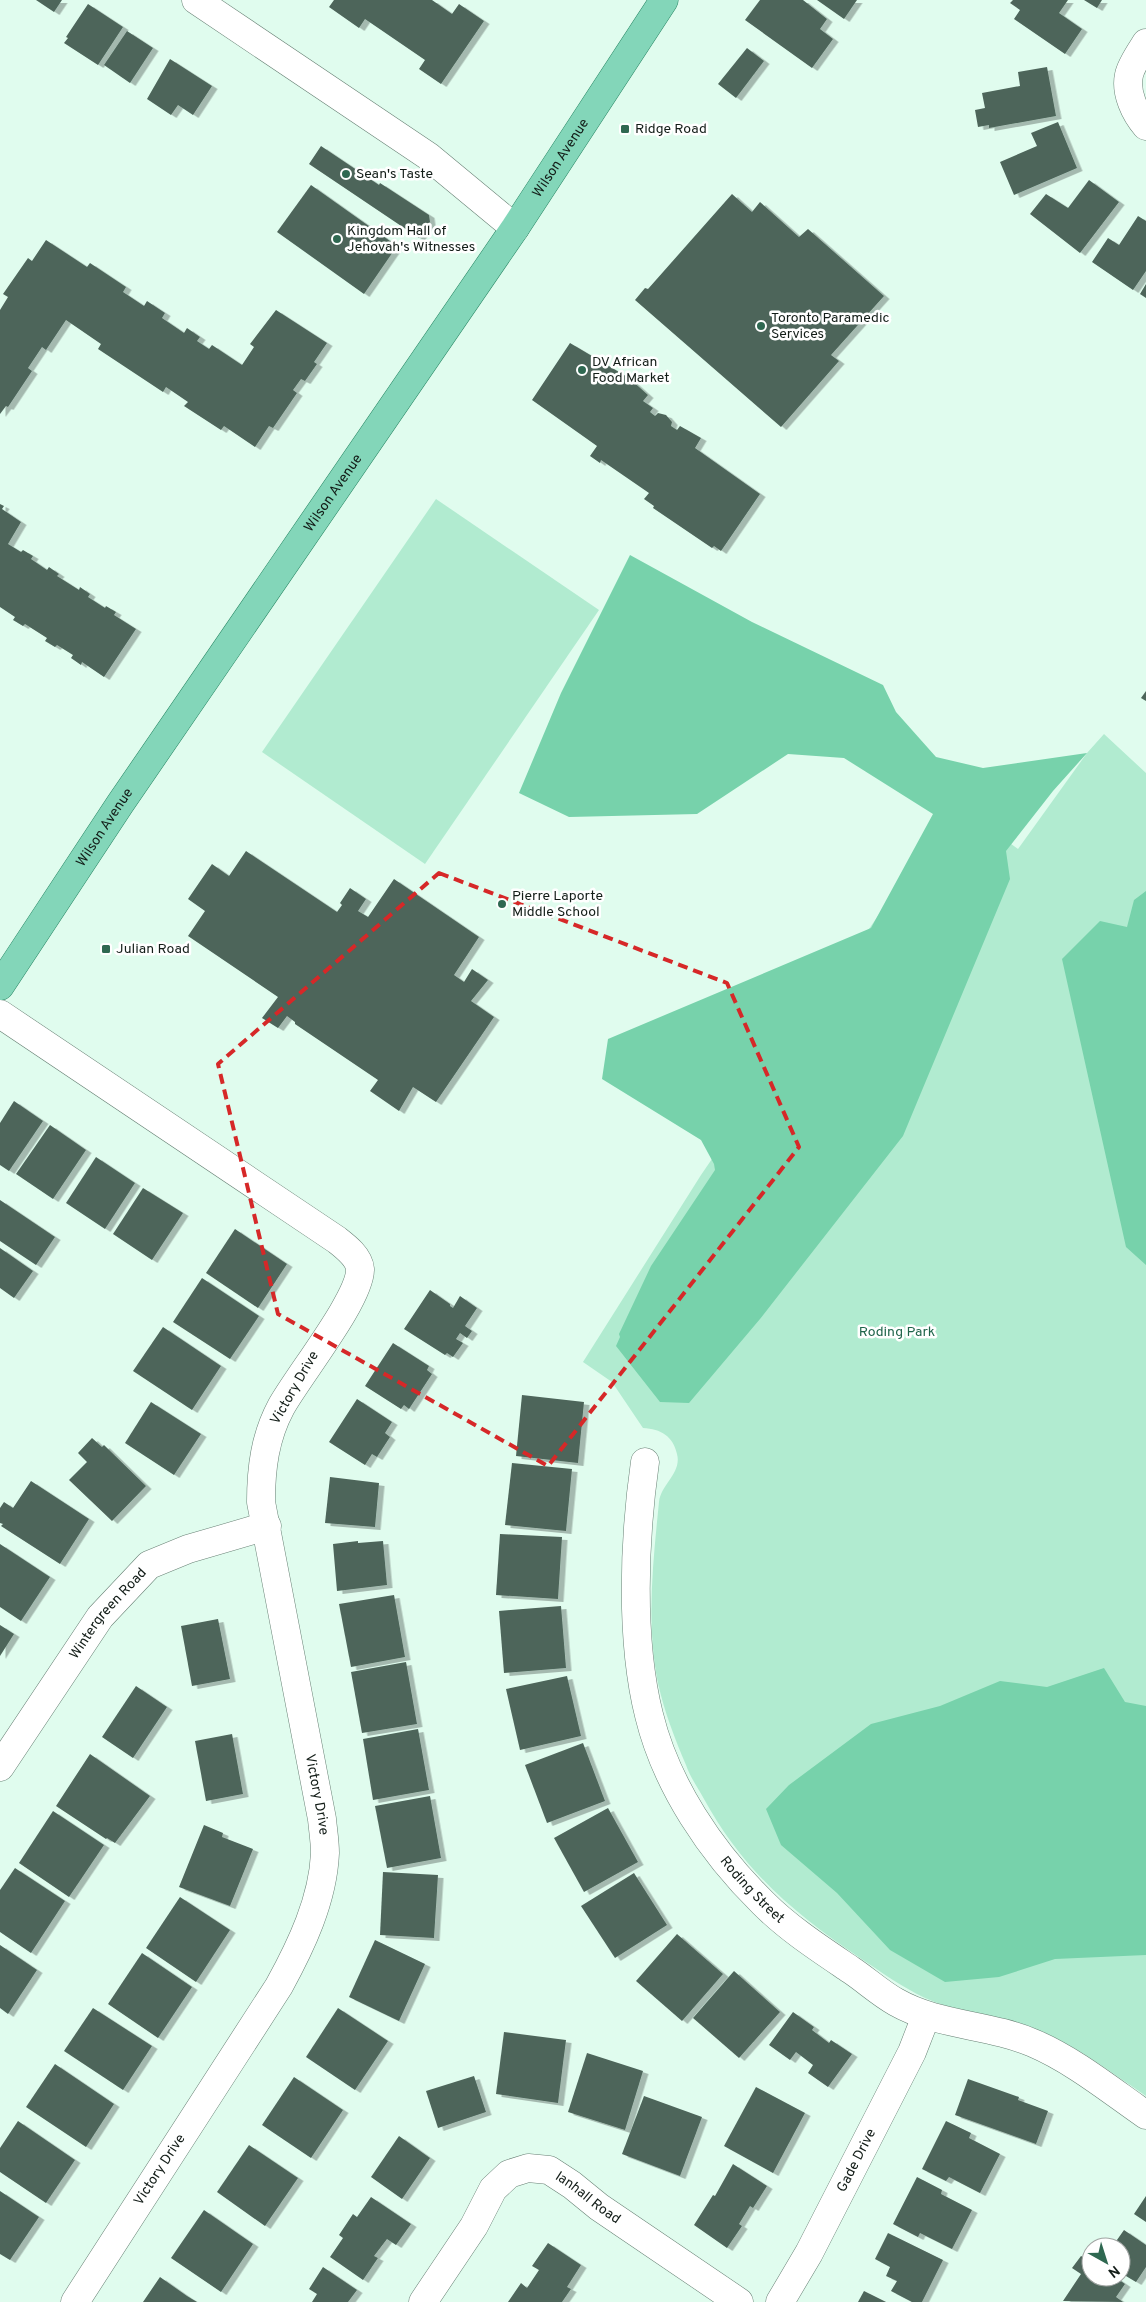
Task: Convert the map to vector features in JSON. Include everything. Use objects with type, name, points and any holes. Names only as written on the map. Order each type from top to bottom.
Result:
[{"type":"main road","name":"Wilson Avenue","points":[[0,986],[120,804],[515,228],[664,0]]},
{"type":"street","points":[[196,0],[428,156],[515,228]]},
{"type":"street","points":[[1146,43],[1129,74],[1129,93],[1137,115],[1146,126]]},
{"type":"street","name":"Victory Drive","points":[[0,1014],[337,1240],[351,1251],[360,1268],[357,1286],[351,1300],[302,1371],[280,1408],[271,1430],[261,1474],[261,1502],[322,1819],[325,1852],[320,1886],[306,1930],[279,1986],[75,2302]]},
{"type":"street","name":"Roding Street","points":[[645,1462],[640,1504],[637,1562],[639,1662],[649,1716],[668,1767],[683,1798],[724,1860],[762,1902],[823,1952],[896,2002],[926,2016],[992,2030],[1032,2043],[1062,2058],[1146,2115]]},
{"type":"street","name":"Wintergreen Road","points":[[0,1767],[100,1617],[149,1565],[188,1548],[267,1526]]},
{"type":"street","name":"Gade Drive","points":[[780,2302],[809,2253],[907,2061],[926,2016]]},
{"type":"street","name":"Ianhall Road","points":[[423,2302],[474,2226],[494,2189],[508,2174],[528,2168],[549,2170],[572,2185],[599,2207],[739,2302]]},
{"type":"highlighted area","points":[[439,873],[727,983],[799,1147],[548,1466],[278,1314],[218,1064]]},
{"type":"green space","points":[[436,499],[599,610],[425,864],[262,752]]},
{"type":"green space","points":[[630,555],[752,622],[883,685],[896,712],[936,757],[983,768],[1087,753],[1053,791],[1006,851],[1010,879],[903,1136],[760,1319],[689,1403],[660,1402],[616,1346],[620,1337],[619,1334],[651,1266],[715,1170],[714,1164],[701,1140],[602,1079],[608,1039],[871,928],[933,814],[844,758],[788,754],[697,814],[569,817],[519,793],[561,693]]},
{"type":"green space","name":"Roding Park","points":[[1104,734],[1146,773],[1146,2096],[1071,2046],[1039,2030],[936,2003],[916,1994],[836,1941],[792,1907],[735,1847],[719,1824],[688,1769],[663,1704],[654,1661],[651,1616],[659,1502],[663,1490],[677,1467],[677,1454],[673,1442],[669,1438],[661,1432],[643,1428],[612,1382],[583,1362],[701,1175],[955,803],[1018,849],[1087,753]]},
{"type":"green space","points":[[1146,891],[1146,1265],[1126,1247],[1062,959],[1100,921],[1127,927],[1134,900]]},
{"type":"green space","points":[[1104,1668],[1125,1702],[1146,1706],[1146,1955],[1055,1959],[999,1977],[945,1982],[890,1950],[837,1893],[781,1845],[766,1809],[789,1785],[871,1724],[940,1706],[1000,1681],[1047,1687]]},
{"type":"building","points":[[36,0],[62,0],[54,12]]},
{"type":"building","points":[[334,0],[432,0],[452,14],[459,4],[484,21],[441,84],[419,69],[425,60],[365,19],[359,28],[329,7]]},
{"type":"building","points":[[760,0],[803,0],[827,19],[820,29],[833,39],[812,68],[745,20]]},
{"type":"building","points":[[817,0],[857,0],[844,19]]},
{"type":"building","points":[[1013,0],[1068,0],[1059,13],[1082,29],[1065,54],[1014,19],[1020,10],[1010,3]]},
{"type":"building","points":[[1084,0],[1102,0],[1097,8]]},
{"type":"building","points":[[88,4],[123,27],[98,65],[64,43]]},
{"type":"building","points":[[127,31],[153,48],[130,83],[104,65]]},
{"type":"building","points":[[747,48],[764,61],[736,98],[718,84]]},
{"type":"building","points":[[170,59],[212,86],[193,115],[178,105],[171,115],[147,99]]},
{"type":"building","points":[[1047,67],[1056,116],[989,128],[989,125],[978,127],[975,110],[985,108],[982,93],[1020,86],[1018,72]]},
{"type":"building","points":[[1058,122],[1077,168],[1014,195],[1000,162],[1037,146],[1031,133]]},
{"type":"building","points":[[321,146],[379,185],[380,183],[429,215],[430,222],[419,238],[309,164]]},
{"type":"building","points":[[1089,180],[1119,202],[1080,253],[1030,214],[1046,194],[1068,208]]},
{"type":"building","name":"Kingdom Hall of Jehovah's Witnesses","points":[[311,185],[397,246],[364,294],[277,232]]},
{"type":"building","name":"Toronto Paramedic Services","points":[[732,194],[752,212],[760,202],[799,237],[808,229],[884,296],[831,355],[839,361],[781,427],[635,300],[645,288],[648,289]]},
{"type":"building","points":[[1138,216],[1146,221],[1146,271],[1133,290],[1092,262],[1108,238],[1119,245]]},
{"type":"building","points":[[46,240],[87,267],[90,263],[126,287],[123,292],[144,306],[147,301],[165,313],[162,318],[184,333],[187,328],[200,337],[197,341],[209,349],[212,345],[242,365],[254,347],[250,344],[276,310],[327,343],[314,362],[317,364],[305,381],[301,379],[293,390],[297,393],[273,428],[269,426],[255,447],[224,426],[221,430],[184,406],[188,402],[166,387],[163,392],[98,349],[101,344],[66,320],[46,350],[42,347],[28,368],[32,371],[8,407],[6,406],[0,414],[0,310],[8,297],[3,294],[28,258],[32,261]]},
{"type":"building","points":[[1146,284],[1146,298],[1140,294]]},
{"type":"building","points":[[570,343],[629,378],[648,395],[643,401],[653,408],[650,412],[655,416],[658,413],[666,415],[672,422],[671,426],[677,430],[680,426],[701,438],[695,448],[760,494],[721,551],[714,546],[712,548],[653,508],[654,506],[644,499],[649,493],[601,460],[600,463],[590,456],[597,446],[532,400]]},
{"type":"building","points":[[0,504],[4,506],[2,509],[21,522],[8,544],[21,552],[23,550],[33,556],[31,559],[47,570],[49,567],[59,574],[57,576],[79,590],[80,587],[90,594],[88,597],[105,608],[106,606],[116,612],[114,615],[136,629],[104,677],[82,662],[81,665],[71,658],[73,655],[57,645],[55,647],[45,641],[47,638],[25,624],[23,626],[13,620],[15,617],[0,607]]},
{"type":"building","points":[[1146,691],[1146,701],[1141,698]]},
{"type":"building","points":[[246,851],[337,912],[342,905],[340,903],[350,888],[366,899],[358,911],[368,917],[394,879],[479,937],[454,975],[464,982],[472,969],[488,980],[471,1001],[494,1017],[436,1102],[413,1087],[399,1111],[370,1091],[378,1080],[295,1024],[287,1016],[278,1028],[262,1018],[278,997],[188,936],[205,911],[188,899],[212,864],[229,876]]},
{"type":"building","points":[[14,1101],[43,1121],[9,1171],[0,1165],[0,1123]]},
{"type":"building","points":[[50,1125],[86,1150],[53,1199],[16,1174]]},
{"type":"building","points":[[96,1157],[135,1183],[105,1229],[66,1203]]},
{"type":"building","points":[[143,1188],[183,1213],[152,1260],[113,1234]]},
{"type":"building","points":[[0,1200],[55,1237],[36,1265],[0,1241]]},
{"type":"building","points":[[235,1229],[287,1264],[258,1308],[206,1273]]},
{"type":"building","points":[[0,1248],[33,1271],[14,1298],[0,1288]]},
{"type":"building","points":[[202,1278],[259,1316],[230,1359],[173,1322]]},
{"type":"building","points":[[430,1290],[453,1308],[460,1296],[477,1308],[465,1326],[472,1331],[467,1338],[460,1333],[456,1339],[463,1343],[453,1357],[447,1353],[445,1355],[404,1329]]},
{"type":"building","points":[[163,1327],[221,1366],[192,1410],[133,1371]]},
{"type":"building","points":[[393,1343],[429,1366],[427,1370],[432,1374],[409,1409],[404,1405],[401,1409],[365,1386]]},
{"type":"building","points":[[522,1395],[584,1402],[578,1463],[516,1456]]},
{"type":"building","points":[[357,1399],[392,1422],[385,1433],[390,1437],[377,1457],[372,1454],[365,1465],[329,1442]]},
{"type":"building","points":[[151,1402],[201,1434],[174,1475],[125,1443]]},
{"type":"building","points":[[92,1438],[102,1447],[104,1445],[146,1486],[112,1521],[69,1480],[87,1462],[78,1453]]},
{"type":"building","points":[[512,1463],[572,1469],[566,1531],[505,1525]]},
{"type":"building","points":[[330,1477],[379,1483],[375,1527],[325,1523]]},
{"type":"building","points":[[31,1481],[89,1519],[60,1564],[1,1526],[3,1524],[0,1523],[0,1508],[4,1502],[13,1508]]},
{"type":"building","points":[[500,1534],[562,1537],[558,1599],[496,1595]]},
{"type":"building","points":[[358,1541],[358,1543],[383,1541],[387,1585],[337,1591],[333,1544]]},
{"type":"building","points":[[0,1544],[50,1577],[21,1621],[0,1607]]},
{"type":"building","points":[[394,1595],[405,1657],[351,1667],[339,1604]]},
{"type":"building","points":[[561,1606],[566,1668],[504,1673],[499,1611]]},
{"type":"building","points":[[218,1619],[230,1679],[192,1686],[181,1626]]},
{"type":"building","points":[[0,1625],[14,1634],[0,1656]]},
{"type":"building","points":[[406,1662],[417,1724],[362,1733],[351,1672]]},
{"type":"building","points":[[567,1676],[581,1736],[520,1750],[506,1689]]},
{"type":"building","points":[[136,1686],[167,1707],[133,1758],[102,1737]]},
{"type":"building","points":[[418,1729],[429,1790],[373,1800],[363,1739]]},
{"type":"building","points":[[232,1734],[243,1794],[206,1801],[195,1741]]},
{"type":"building","points":[[583,1743],[605,1801],[547,1823],[525,1765]]},
{"type":"building","points":[[90,1754],[150,1796],[115,1843],[56,1806]]},
{"type":"building","points":[[430,1796],[441,1858],[387,1868],[375,1806]]},
{"type":"building","points":[[608,1808],[638,1862],[584,1892],[554,1838]]},
{"type":"building","points":[[53,1811],[104,1845],[69,1897],[19,1863]]},
{"type":"building","points":[[204,1825],[223,1833],[222,1837],[253,1849],[230,1906],[179,1887]]},
{"type":"building","points":[[15,1868],[65,1901],[31,1953],[0,1932],[0,1890]]},
{"type":"building","points":[[383,1872],[438,1875],[434,1938],[380,1935]]},
{"type":"building","points":[[634,1873],[667,1925],[615,1958],[581,1906]]},
{"type":"building","points":[[180,1897],[230,1930],[196,1982],[146,1948]]},
{"type":"building","points":[[677,1934],[723,1974],[682,2021],[636,1981]]},
{"type":"building","points":[[375,1940],[425,1964],[399,2021],[349,1997]]},
{"type":"building","points":[[0,1945],[37,1970],[8,2014],[0,2008]]},
{"type":"building","points":[[142,1953],[192,1987],[158,2038],[108,2004]]},
{"type":"building","points":[[734,1971],[780,2012],[739,2058],[693,2018]]},
{"type":"building","points":[[93,2008],[152,2046],[123,2090],[64,2051]]},
{"type":"building","points":[[338,2008],[388,2041],[355,2090],[306,2057]]},
{"type":"building","points":[[793,2012],[814,2027],[812,2030],[829,2043],[831,2040],[852,2054],[828,2087],[808,2073],[813,2065],[796,2052],[790,2060],[769,2045]]},
{"type":"building","points":[[504,2032],[566,2040],[558,2103],[496,2094]]},
{"type":"building","points":[[587,2053],[643,2071],[625,2130],[568,2112]]},
{"type":"building","points":[[55,2064],[114,2104],[86,2147],[26,2107]]},
{"type":"building","points":[[474,2076],[486,2112],[438,2128],[426,2091]]},
{"type":"building","points":[[294,2077],[343,2110],[311,2158],[262,2125]]},
{"type":"building","points":[[968,2079],[1019,2097],[1018,2100],[1048,2111],[1036,2144],[955,2115]]},
{"type":"building","points":[[756,2087],[805,2113],[773,2173],[724,2146]]},
{"type":"building","points":[[644,2096],[702,2117],[680,2176],[622,2154]]},
{"type":"building","points":[[18,2121],[75,2160],[46,2203],[0,2172],[0,2148]]},
{"type":"building","points":[[946,2121],[971,2133],[969,2138],[1000,2154],[980,2193],[949,2177],[946,2181],[922,2169]]},
{"type":"building","points":[[399,2136],[430,2158],[402,2199],[371,2177]]},
{"type":"building","points":[[249,2145],[298,2178],[265,2226],[217,2192]]},
{"type":"building","points":[[733,2164],[767,2186],[753,2208],[750,2206],[739,2224],[742,2226],[727,2248],[694,2225],[713,2195],[715,2196]]},
{"type":"building","points":[[917,2177],[942,2190],[941,2194],[972,2210],[952,2249],[920,2233],[918,2237],[893,2224]]},
{"type":"building","points":[[0,2191],[39,2217],[10,2260],[0,2254]]},
{"type":"building","points":[[1146,2196],[1146,2222],[1134,2214]]},
{"type":"building","points":[[371,2197],[411,2224],[396,2245],[387,2239],[374,2256],[378,2258],[363,2280],[330,2257],[343,2238],[339,2235],[353,2214],[357,2217]]},
{"type":"building","points":[[204,2210],[253,2244],[221,2292],[171,2258]]},
{"type":"building","points":[[1124,2230],[1146,2245],[1146,2267],[1136,2282],[1131,2279],[1131,2237],[1119,2237]]},
{"type":"building","points":[[888,2233],[943,2260],[922,2302],[912,2302],[891,2291],[897,2281],[886,2276],[890,2267],[875,2259]]},
{"type":"building","points":[[548,2243],[581,2265],[567,2287],[571,2289],[562,2302],[508,2302],[521,2283],[527,2288],[539,2270],[532,2266]]},
{"type":"building","points":[[1081,2256],[1081,2274],[1072,2268]]},
{"type":"building","points":[[323,2267],[357,2290],[348,2302],[312,2302],[317,2294],[309,2289]]},
{"type":"building","points":[[1081,2274],[1081,2287],[1123,2287],[1116,2297],[1123,2302],[1063,2301]]},
{"type":"building","points":[[160,2277],[187,2296],[197,2302],[143,2302]]},
{"type":"building","points":[[864,2291],[886,2302],[858,2302]]},
{"type":"place","name":"Ridge Road","points":[[625,129]]},
{"type":"place","name":"Sean's Taste","points":[[346,174]]},
{"type":"place","name":"Kingdom Hall of Jehovah's Witnesses","points":[[337,239]]},
{"type":"place","name":"Toronto Paramedic Services","points":[[761,326]]},
{"type":"place","name":"DV African Food Market","points":[[582,370]]},
{"type":"place","name":"Pierre Laporte Middle School","points":[[502,904]]},
{"type":"place","name":"Julian Road","points":[[106,949]]}]
